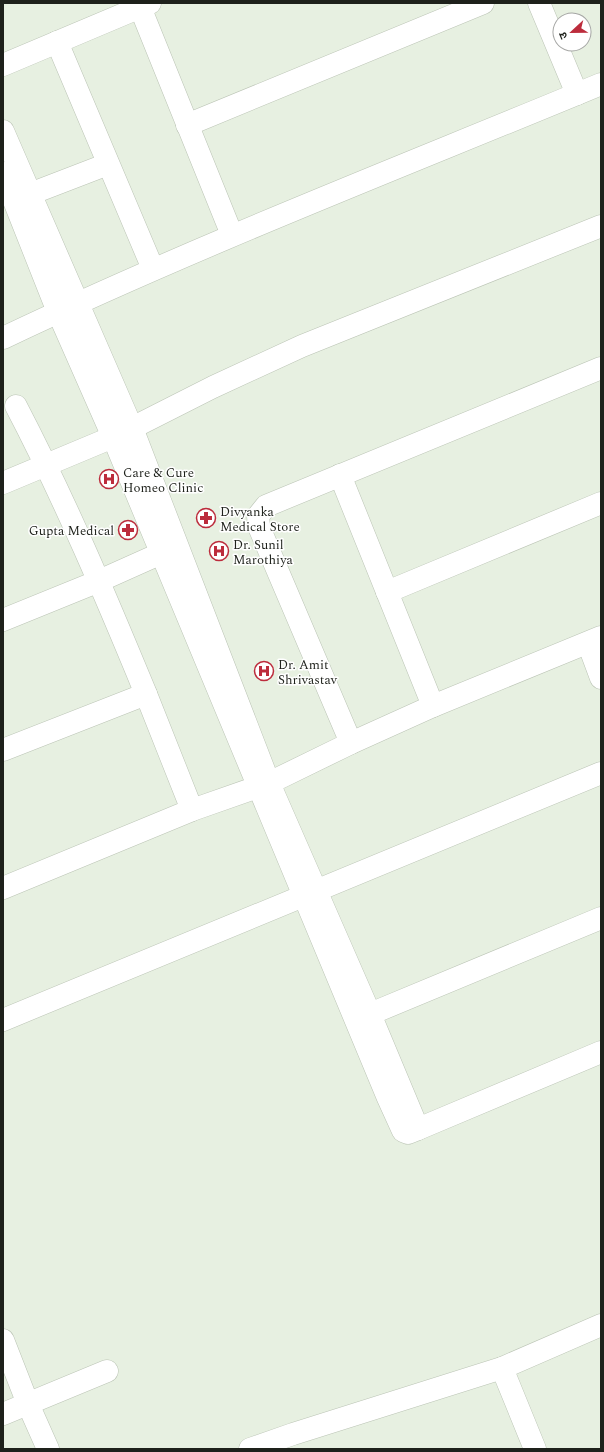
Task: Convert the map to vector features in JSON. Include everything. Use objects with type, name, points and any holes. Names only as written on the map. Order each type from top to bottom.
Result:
[{"type":"street","points":[[187,125],[483,3]]},
{"type":"street","points":[[539,3],[577,94]]},
{"type":"street","points":[[3,65],[145,5],[187,125],[232,235]]},
{"type":"street","points":[[57,42],[153,269]]},
{"type":"street","points":[[3,338],[77,303],[232,235],[601,84]]},
{"type":"street","points":[[3,131],[16,201],[77,303],[132,428],[169,549],[263,785],[310,892],[403,1131],[408,1132],[418,1129],[601,1052]]},
{"type":"street","points":[[16,201],[108,164]]},
{"type":"street","points":[[3,173],[16,201],[58,312],[113,437],[169,549]]},
{"type":"street","points":[[132,428],[213,387],[302,346],[601,226]]},
{"type":"street","points":[[351,743],[259,527],[258,516],[266,506],[601,368]]},
{"type":"street","points":[[16,406],[46,465],[99,581],[192,810]]},
{"type":"street","points":[[3,483],[113,437]]},
{"type":"street","points":[[340,475],[434,706]]},
{"type":"street","points":[[387,592],[601,503]]},
{"type":"street","points":[[3,620],[99,581],[169,549]]},
{"type":"street","points":[[3,888],[192,810],[263,785],[351,743],[434,706],[594,640],[601,678]]},
{"type":"street","points":[[3,750],[146,694]]},
{"type":"street","points":[[3,1020],[601,773]]},
{"type":"street","points":[[310,892],[370,1014],[418,1129]]},
{"type":"street","points":[[370,1014],[601,918]]},
{"type":"street","points":[[250,1449],[502,1368],[601,1325]]},
{"type":"street","points":[[3,1340],[28,1404],[48,1449]]},
{"type":"street","points":[[502,1368],[535,1449]]},
{"type":"street","points":[[3,1414],[107,1370]]},
{"type":"place","name":"Care & Cure Homeo Clinic","points":[[109,479]]},
{"type":"place","name":"Divyanka Medical Store","points":[[206,518]]},
{"type":"place","name":"Gupta Medical","points":[[128,530]]},
{"type":"place","name":"Dr. Sunil Marothiya","points":[[219,551]]},
{"type":"place","name":"Dr. Amit Shrivastav","points":[[264,671]]}]
